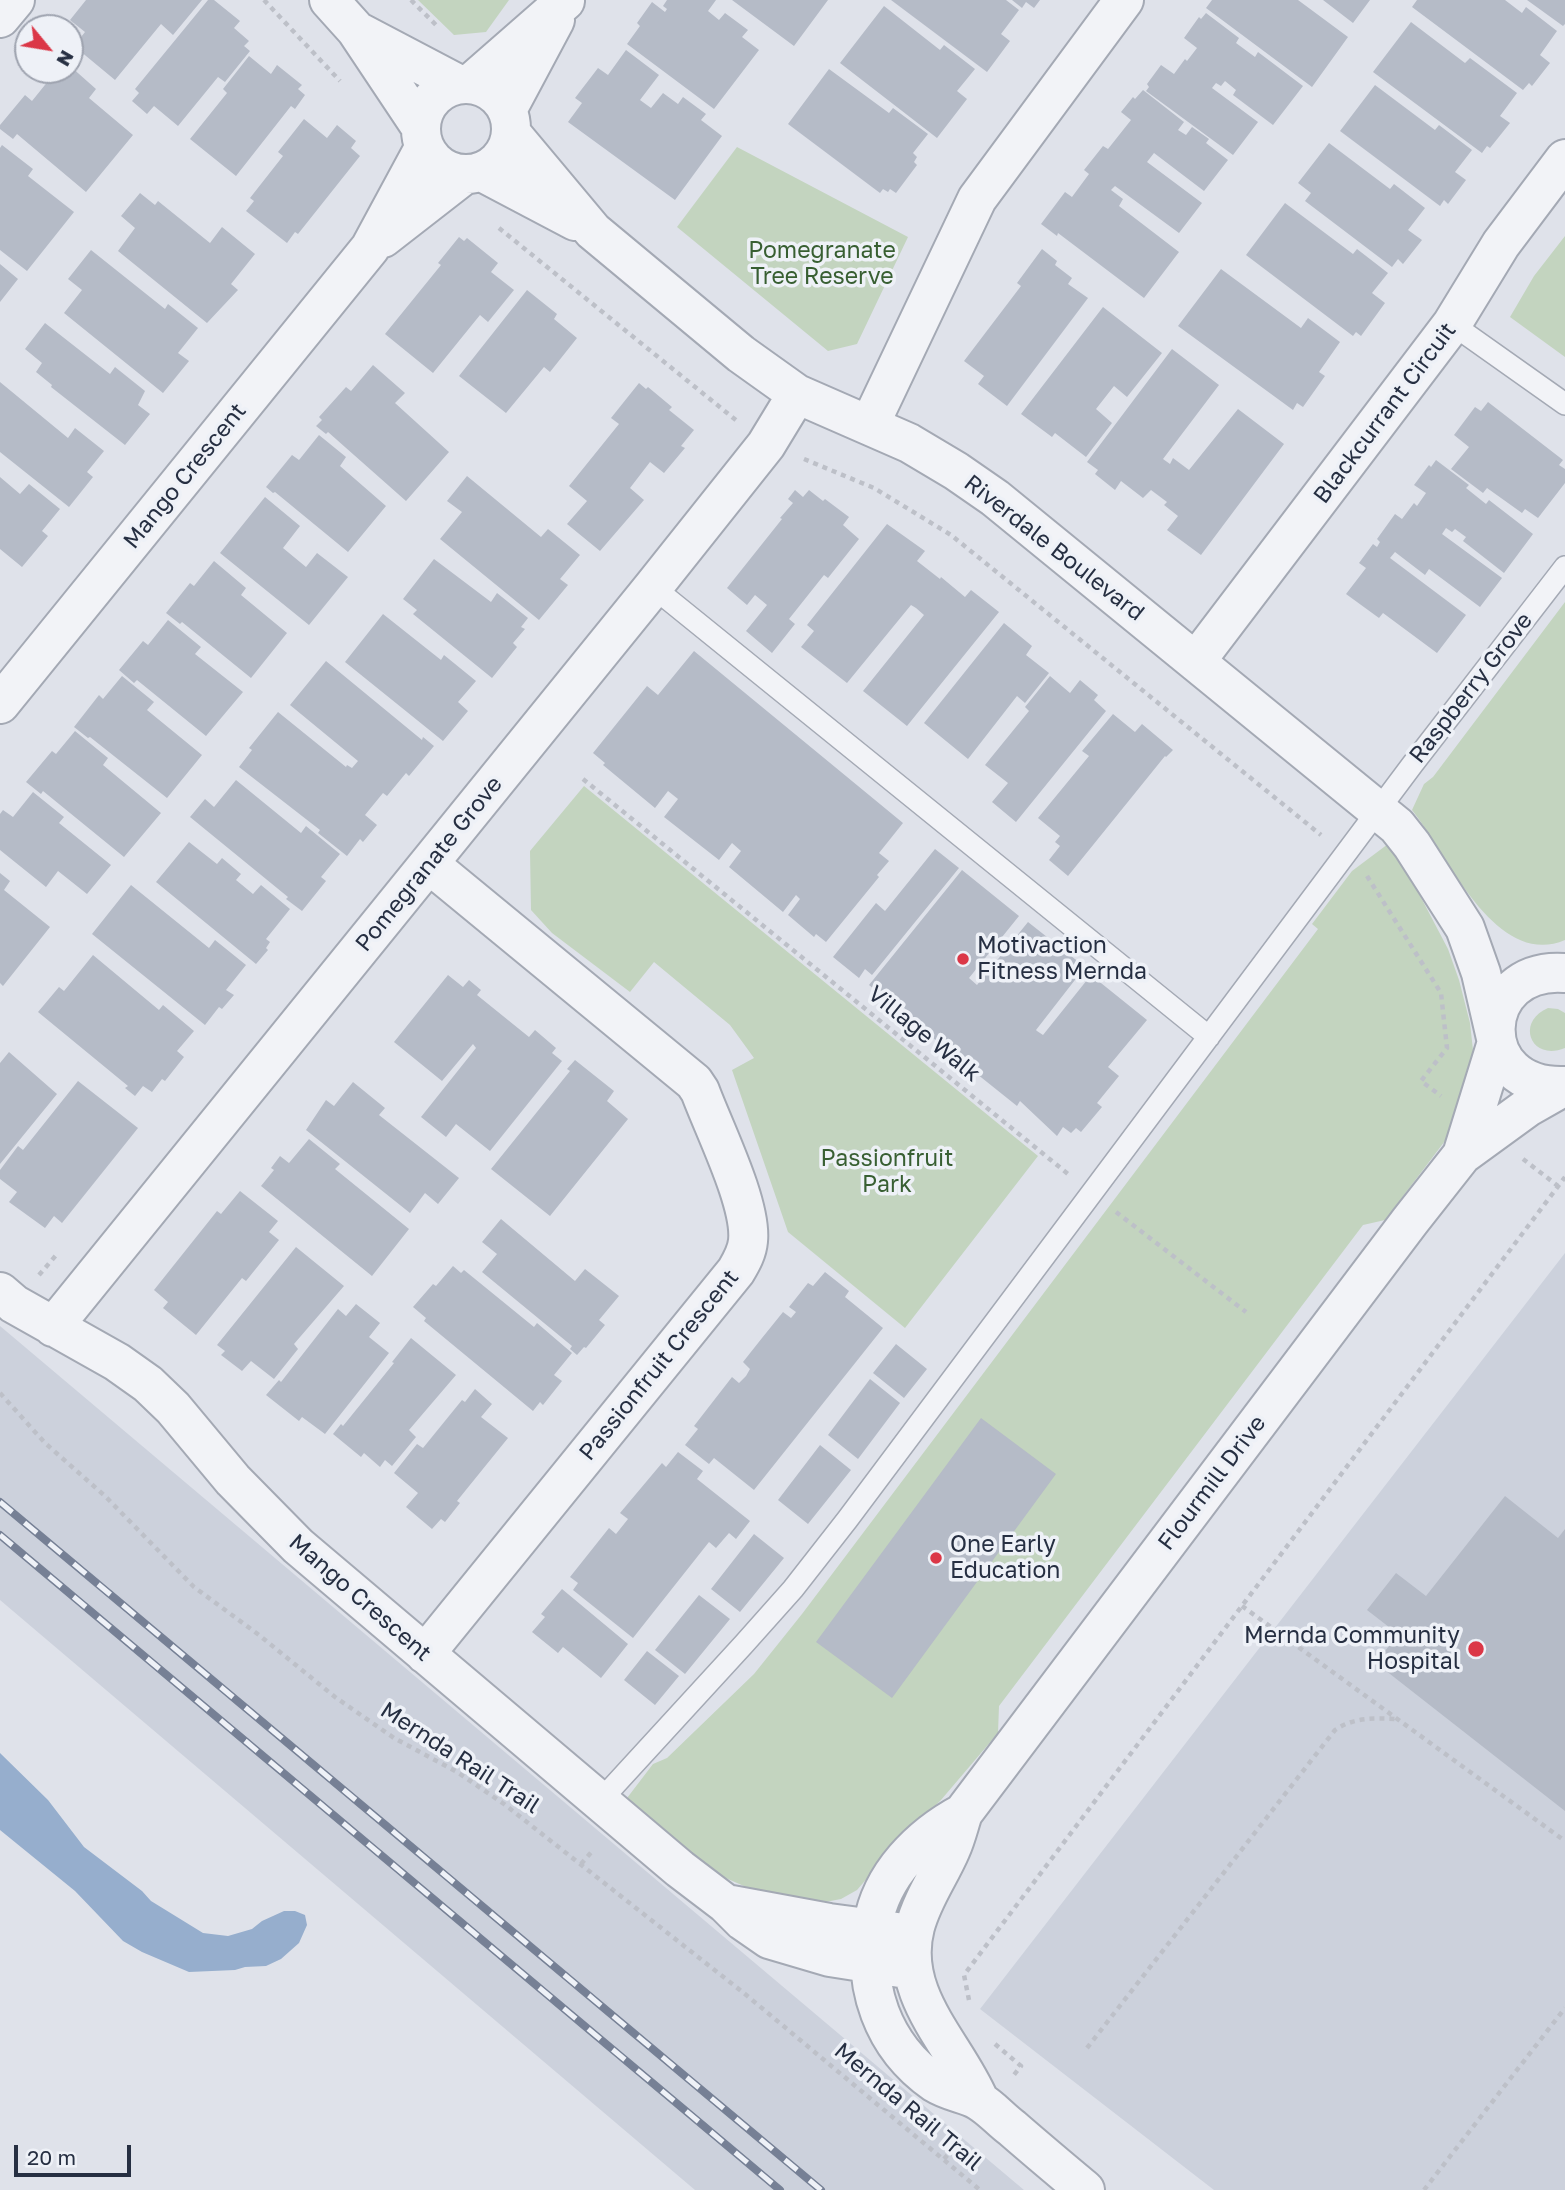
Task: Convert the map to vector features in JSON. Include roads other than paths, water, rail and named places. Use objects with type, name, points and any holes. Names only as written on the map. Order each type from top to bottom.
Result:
[{"type":"street","points":[[0,18],[15,0]]},
{"type":"street","points":[[329,0],[356,30],[422,137],[430,158],[440,167],[473,173],[502,156],[508,146],[509,122],[565,0]]},
{"type":"street","points":[[422,137],[424,111],[432,98],[444,89],[464,84],[565,0]]},
{"type":"street","points":[[870,424],[977,200],[1124,0]]},
{"type":"street","points":[[356,30],[464,84],[485,88],[498,97],[509,122]]},
{"type":"street","name":"Riverdale Boulevard","points":[[509,122],[593,231],[741,354],[797,394],[870,424],[931,455],[995,498],[1378,810],[1412,845],[1465,928],[1482,973],[1497,1040]]},
{"type":"street","name":"Mango Crescent","points":[[0,704],[370,248],[422,137]]},
{"type":"street","name":"Blackcurrant Circuit","points":[[1196,661],[1452,324],[1501,244],[1565,159]]},
{"type":"street","name":"Riverdale Boulevard","points":[[473,173],[593,231]]},
{"type":"street","name":"Mango Crescent","points":[[370,248],[473,173]]},
{"type":"street","name":"Pomegranate Grove","points":[[53,1327],[653,587],[766,445],[797,394]]},
{"type":"street","name":"Passionfruit Crescent","points":[[425,1654],[736,1271],[746,1252],[748,1240],[740,1195],[700,1091],[694,1082],[429,864]]},
{"type":"street","name":"Riverdale Boulevard","points":[[1465,928],[1503,953],[1557,970]]},
{"type":"street","name":"Flourmill Drive","points":[[1475,1137],[1497,1040],[1496,1023],[1500,1007],[1519,983],[1533,975],[1557,970]]},
{"type":"street","points":[[1497,1040],[1501,1056],[1510,1068],[1522,1077],[1535,1084],[1565,1086]]},
{"type":"street","name":"Flourmill Drive","points":[[913,1952],[923,1903],[951,1851],[963,1813],[1475,1137],[1565,1086]]},
{"type":"street","name":"Mango Crescent","points":[[0,1292],[14,1304],[117,1362],[148,1384],[173,1408],[265,1515],[298,1546],[702,1887],[726,1904],[743,1922],[769,1939],[830,1957],[870,1946],[913,1952]]},
{"type":"street","name":"Flourmill Drive","points":[[870,1946],[875,1912],[883,1892],[915,1846],[931,1832],[963,1813]]},
{"type":"street","points":[[870,1946],[871,1985],[877,2009],[902,2051],[933,2081],[983,2104],[1085,2190]]},
{"type":"street","points":[[913,1952],[921,1998],[931,2020],[983,2104]]},
{"type":"lane","points":[[1452,324],[1565,404]]},
{"type":"lane","name":"Raspberry Grove","points":[[600,1801],[793,1589],[847,1520],[1378,810],[1565,567]]},
{"type":"lane","points":[[653,587],[1209,1037]]},
{"type":"water","points":[[0,1753],[48,1800],[84,1847],[142,1891],[151,1901],[203,1933],[228,1936],[252,1929],[284,1911],[295,1911],[305,1915],[307,1925],[299,1943],[281,1959],[266,1966],[189,1972],[123,1941],[75,1891],[0,1830]]},
{"type":"railway","points":[[0,1502],[821,2190]]},
{"type":"railway","points":[[0,1535],[780,2190]]},
{"type":"place","name":"Motivaction Fitness Mernda","points":[[963,959]]},
{"type":"place","name":"One Early Education","points":[[936,1558]]},
{"type":"place","name":"Mernda Community Hospital","points":[[1476,1649]]},
{"type":"park label","name":"Pomegranate Tree Reserve","points":[[822,264]]},
{"type":"park label","name":"Passionfruit Park","points":[[887,1172]]}]
